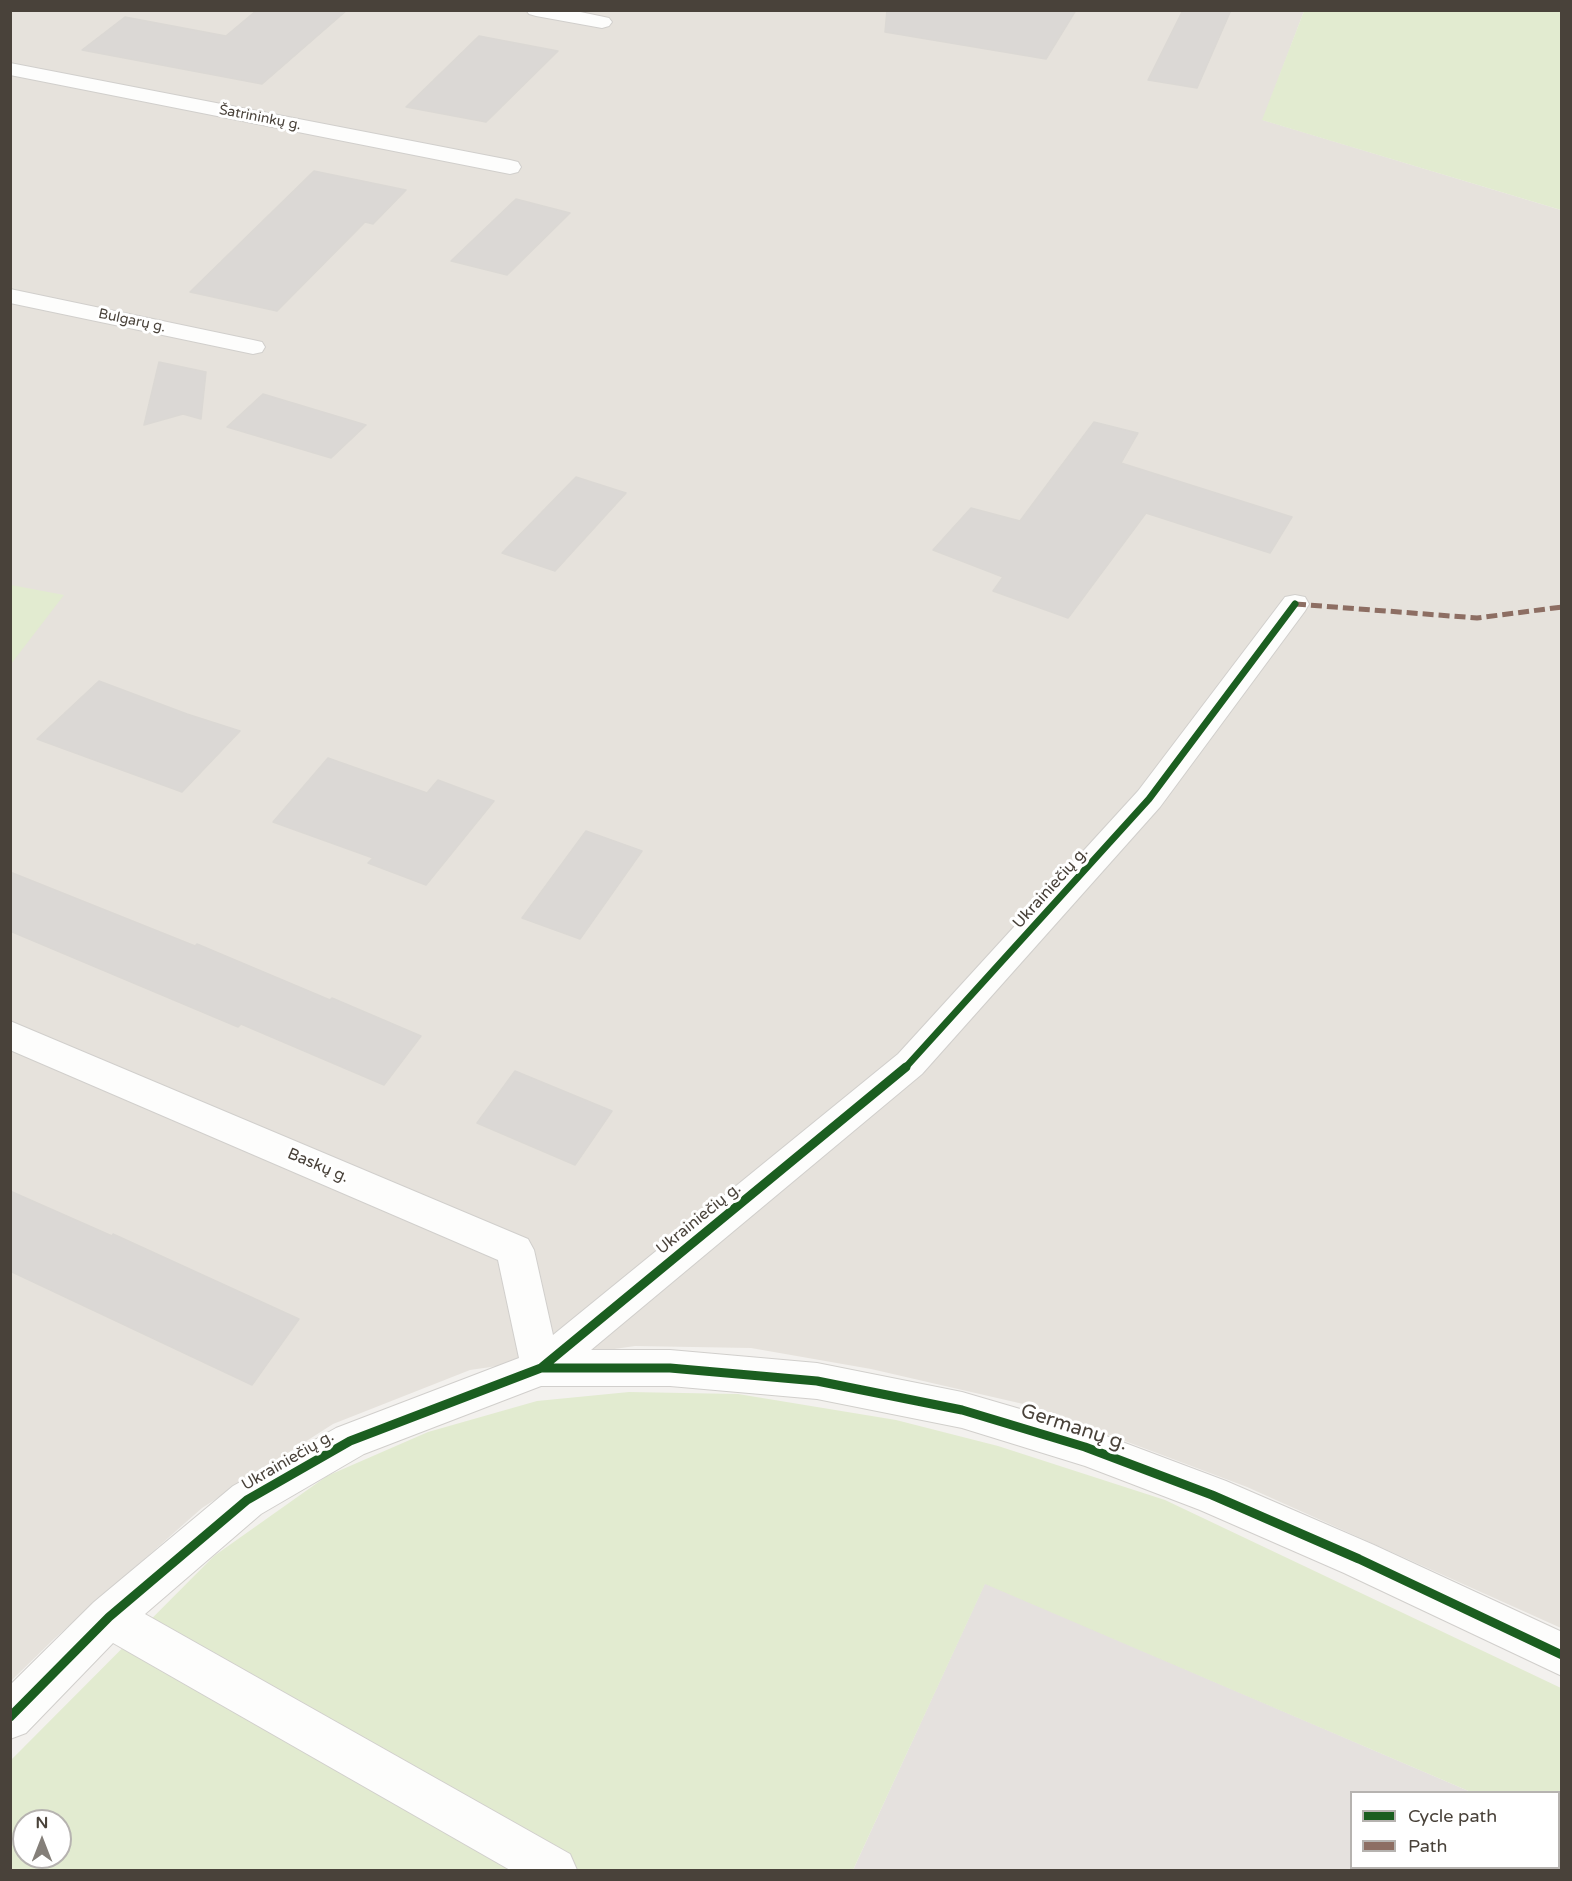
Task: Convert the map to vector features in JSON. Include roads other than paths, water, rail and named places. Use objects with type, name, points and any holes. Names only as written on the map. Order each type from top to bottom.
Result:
[{"type":"street","points":[[536,10],[602,22]]},
{"type":"street","name":"Šatrininkų g.","points":[[10,69],[510,167]]},
{"type":"street","name":"Bulgarų g.","points":[[10,296],[253,347]]},
{"type":"street","name":"Ukrainiečių g.","points":[[10,1717],[109,1617],[247,1500],[350,1441],[541,1368],[910,1064],[1149,799],[1295,604]]},
{"type":"street","name":"Baskų g.","points":[[10,1035],[515,1250],[541,1368]]},
{"type":"street","name":"Germanų g.","points":[[541,1368],[670,1368],[817,1381],[962,1410],[1085,1447],[1212,1495],[1359,1559],[1562,1654]]},
{"type":"street","points":[[109,1617],[554,1870]]}]
